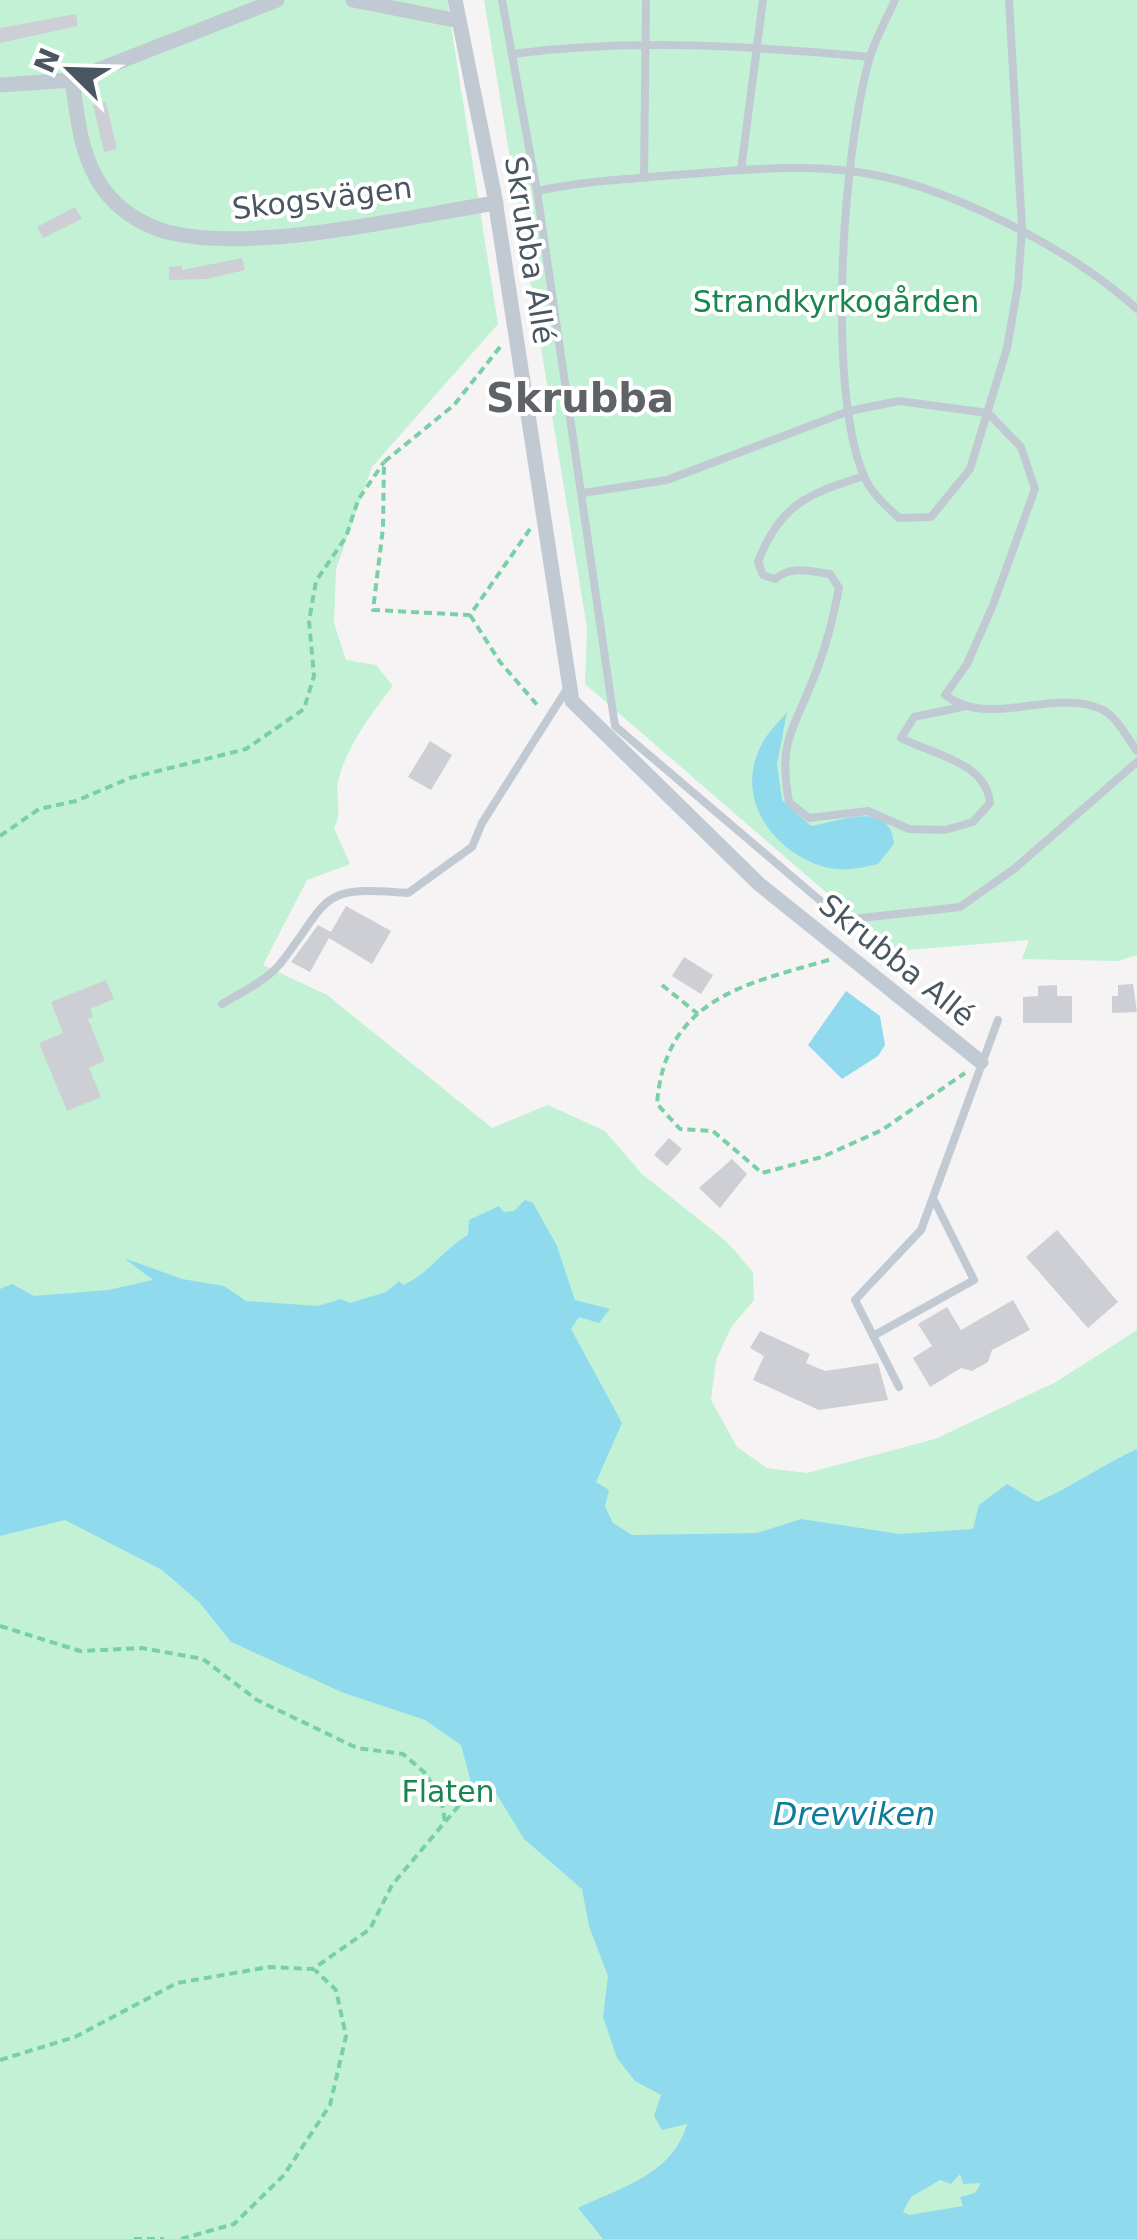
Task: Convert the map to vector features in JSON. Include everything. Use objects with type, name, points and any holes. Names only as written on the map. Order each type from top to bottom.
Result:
[{"type":"street","points":[[0,86],[72,80],[276,0]]},
{"type":"street","points":[[353,0],[459,21]]},
{"type":"street","name":"Skrubba Allé","points":[[454,0],[496,203],[568,689],[587,720],[744,870],[981,1062]]},
{"type":"street","name":"Skogsvägen","points":[[72,80],[82,148],[104,190],[136,220],[167,232],[212,238],[281,234],[496,203]]},
{"type":"lane","points":[[502,0],[538,191],[615,726],[844,920],[960,907],[1014,869],[1137,762]]},
{"type":"lane","points":[[644,178],[646,0]]},
{"type":"lane","points":[[741,170],[763,0]]},
{"type":"lane","points":[[895,0],[870,56],[851,171],[842,278],[849,411],[864,476],[899,518],[931,517],[970,470],[1007,348],[1022,228],[1008,0]]},
{"type":"lane","points":[[512,54],[645,44],[757,46],[870,56]]},
{"type":"lane","points":[[538,191],[582,181],[741,170],[851,171],[898,182],[1022,228],[1112,285],[1137,308]]},
{"type":"lane","points":[[583,493],[667,480],[849,411],[899,402],[988,414],[1021,447],[1035,488],[974,649],[946,694],[962,708]]},
{"type":"lane","points":[[864,476],[810,493],[776,526],[758,562],[763,575],[774,579],[785,571],[801,569],[830,574],[839,588],[813,680],[788,730],[783,768],[790,802],[809,818],[868,810],[908,829],[945,830],[973,822],[990,803],[988,784],[976,770],[901,738],[914,717],[962,708],[1076,702],[1106,711],[1137,751]]},
{"type":"lane","points":[[222,1004],[277,968],[309,919],[334,893],[366,889],[408,893],[472,847],[548,716],[568,689]]},
{"type":"lane","points":[[899,1387],[855,1300],[921,1230],[935,1202],[942,1165],[998,1020]]},
{"type":"lane","points":[[873,1336],[974,1280],[935,1202]]},
{"type":"path","points":[[0,836],[39,809],[76,801],[130,778],[246,749],[304,708],[314,676],[309,621],[316,581],[346,537],[358,500],[384,462],[454,406],[515,328]]},
{"type":"path","points":[[384,462],[383,528],[373,610],[470,615]]},
{"type":"path","points":[[470,615],[542,510]]},
{"type":"path","points":[[470,615],[500,662],[548,716]]},
{"type":"path","points":[[848,955],[734,986],[698,1014],[659,1072],[657,1104],[680,1129],[713,1131],[762,1173],[822,1157],[882,1130],[981,1062]]},
{"type":"path","points":[[662,985],[698,1014]]},
{"type":"path","points":[[0,1626],[80,1651],[142,1648],[202,1659],[257,1700],[357,1748],[403,1754],[424,1772],[441,1797],[444,1822]]},
{"type":"path","points":[[0,2060],[76,2037],[177,1982],[269,1967],[313,1969],[370,1928],[392,1885],[461,1802]]},
{"type":"path","points":[[182,2239],[234,2224],[284,2174],[330,2105],[346,2036],[336,1990],[313,1969]]},
{"type":"path","points":[[134,2239],[164,2239]]},
{"type":"green space","name":"Flaten","points":[[0,0],[447,0],[498,324],[372,467],[336,569],[334,623],[346,660],[376,665],[393,686],[353,744],[338,782],[334,828],[350,864],[307,880],[263,965],[327,995],[492,1128],[548,1105],[605,1131],[642,1174],[727,1242],[753,1272],[754,1300],[732,1326],[716,1360],[711,1400],[737,1447],[767,1468],[807,1473],[935,1439],[1056,1382],[1137,1330],[1137,2239],[0,2239]]},
{"type":"green space","name":"Strandkyrkogården","points":[[484,0],[1137,0],[1137,955],[1118,961],[1022,959],[1029,940],[894,951],[585,684],[587,628]]},
{"type":"water","points":[[787,712],[777,764],[782,800],[811,826],[862,816],[884,822],[891,830],[894,844],[878,864],[845,869],[806,860],[789,849],[762,819],[752,782],[755,762],[765,738]]},
{"type":"water","points":[[846,991],[880,1016],[885,1045],[878,1056],[842,1079],[808,1045]]},
{"type":"water","name":"Drevviken","points":[[525,1200],[533,1203],[557,1246],[575,1300],[610,1309],[599,1323],[579,1317],[571,1329],[622,1423],[596,1482],[609,1490],[605,1506],[613,1523],[632,1535],[757,1533],[801,1519],[900,1534],[973,1529],[979,1505],[1007,1484],[1037,1502],[1137,1449],[1137,2239],[603,2239],[578,2208],[658,2167],[680,2141],[687,2124],[662,2130],[654,2116],[661,2095],[635,2081],[617,2058],[603,2017],[608,1976],[589,1926],[582,1889],[524,1839],[488,1780],[473,1790],[461,1745],[425,1720],[344,1693],[231,1642],[200,1603],[162,1570],[65,1520],[0,1536],[0,1289],[12,1284],[34,1296],[108,1290],[153,1280],[124,1258],[182,1279],[224,1286],[246,1301],[318,1306],[341,1299],[350,1303],[386,1292],[399,1281],[403,1285],[420,1275],[468,1235],[469,1220],[499,1206],[504,1212],[514,1211]],"holes":[[[960,2174],[963,2184],[981,2183],[975,2193],[960,2197],[963,2206],[909,2215],[903,2212],[911,2197],[940,2180],[951,2184]]]},
{"type":"building","points":[[76,14],[78,26],[0,43],[0,28]]},
{"type":"building","points":[[106,102],[117,149],[104,152],[93,105]]},
{"type":"building","points":[[75,207],[82,219],[43,238],[37,227]]},
{"type":"building","points":[[242,258],[245,270],[206,279],[169,280],[169,267],[182,266],[182,270]]},
{"type":"building","points":[[430,741],[452,755],[431,790],[408,777]]},
{"type":"building","points":[[346,906],[391,931],[372,964],[329,938],[310,972],[291,962],[318,925],[331,932]]},
{"type":"building","points":[[684,957],[713,975],[701,994],[672,976]]},
{"type":"building","points":[[106,980],[114,999],[90,1009],[93,1017],[88,1019],[105,1061],[89,1068],[101,1097],[67,1111],[39,1043],[63,1033],[51,1002]]},
{"type":"building","points":[[1133,984],[1137,1012],[1112,1013],[1112,996],[1118,996],[1118,985]]},
{"type":"building","points":[[1057,985],[1057,996],[1072,996],[1072,1023],[1023,1023],[1023,997],[1038,996],[1038,986]]},
{"type":"building","points":[[669,1138],[682,1149],[667,1166],[654,1155]]},
{"type":"building","points":[[732,1159],[747,1174],[720,1208],[699,1188]]},
{"type":"building","points":[[1057,1230],[1118,1302],[1088,1328],[1026,1257]]},
{"type":"building","points":[[1013,1300],[1030,1330],[992,1350],[988,1362],[972,1371],[961,1368],[930,1387],[913,1358],[932,1346],[918,1324],[947,1307],[961,1330]]},
{"type":"building","points":[[760,1331],[810,1354],[806,1363],[825,1371],[878,1363],[888,1400],[819,1410],[753,1380],[764,1356],[750,1348]]},
{"type":"district","name":"Skrubba","points":[[580,398]]}]
